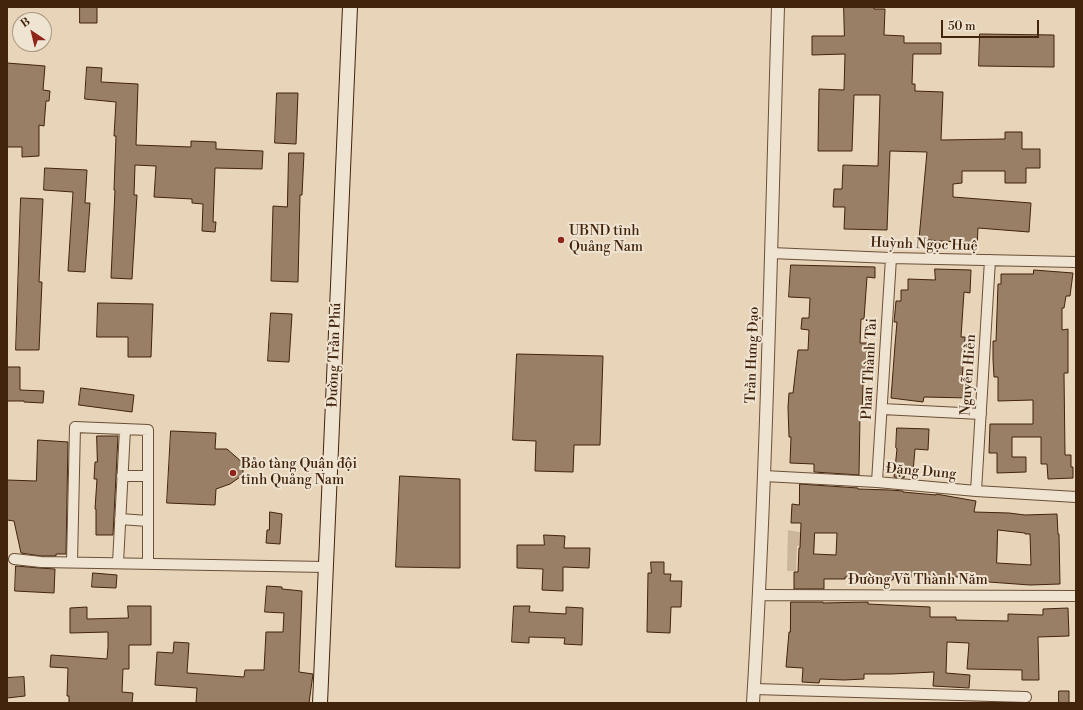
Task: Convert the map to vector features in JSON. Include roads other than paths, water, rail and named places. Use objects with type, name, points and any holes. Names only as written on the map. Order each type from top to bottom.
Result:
[{"type":"main road","name":"Đường Trần Phú","points":[[320,703],[350,7]]},
{"type":"street","name":"Trần Hưng Đạo","points":[[753,703],[760,596],[778,7]]},
{"type":"street","name":"Huỳnh Ngọc Huệ","points":[[771,253],[891,258],[1076,262]]},
{"type":"street","name":"Phan Thành Tài","points":[[877,482],[891,258]]},
{"type":"street","name":"Nguyễn Hiền","points":[[976,491],[990,260]]},
{"type":"street","points":[[882,409],[981,414]]},
{"type":"street","points":[[72,562],[75,427],[148,430],[148,564]]},
{"type":"street","points":[[118,563],[125,429]]},
{"type":"street","points":[[122,476],[148,476]]},
{"type":"street","name":"Đặng Dung","points":[[764,476],[877,482],[976,491],[1076,497]]},
{"type":"street","points":[[120,519],[148,521]]},
{"type":"street","points":[[14,559],[41,562],[326,567]]},
{"type":"street","name":"Đường Vũ Thành Năm","points":[[760,596],[1076,596]]},
{"type":"street","points":[[754,689],[1026,697]]},
{"type":"place","name":"UBND tỉnh Quảng Nam","points":[[561,240]]},
{"type":"place","name":"Bảo tàng Quân đội tỉnh Quảng Nam","points":[[233,473]]}]
